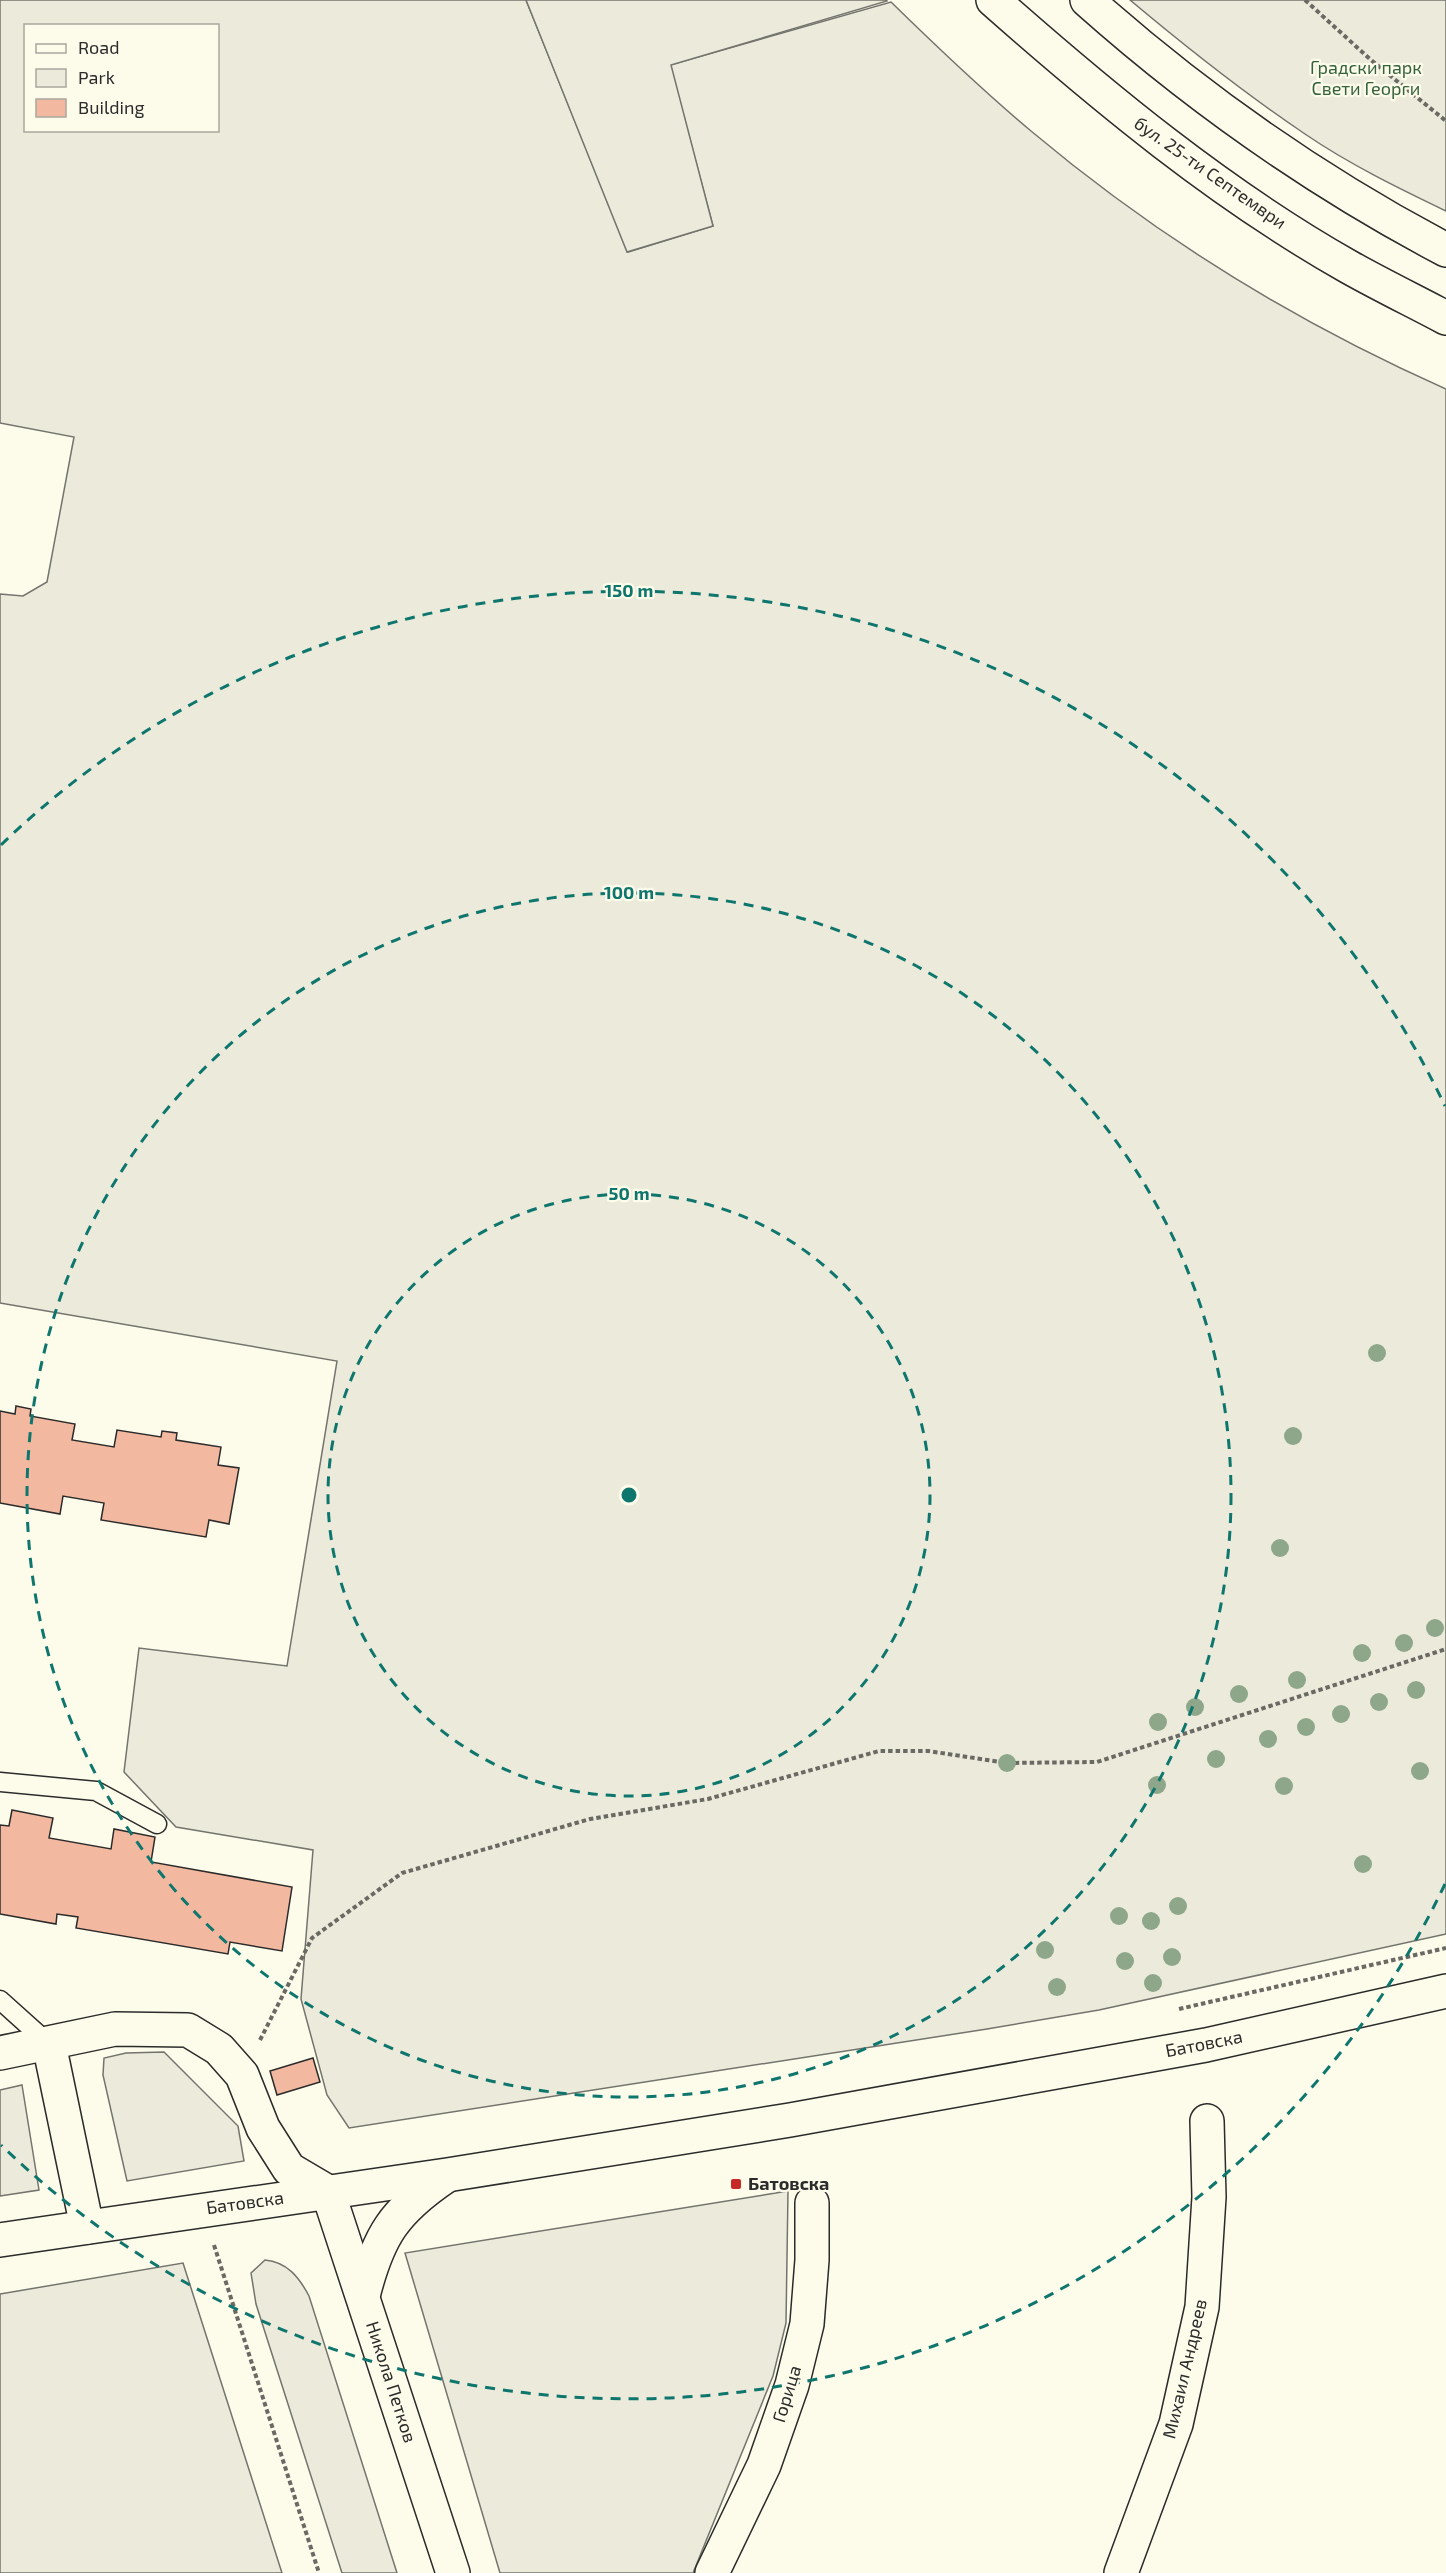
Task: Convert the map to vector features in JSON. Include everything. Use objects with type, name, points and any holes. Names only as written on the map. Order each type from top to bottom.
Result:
[{"type":"street","name":"бул. 25-ти Септември","points":[[993,0],[1083,80],[1258,209],[1348,267],[1446,318]]},
{"type":"street","points":[[1087,0],[1137,44],[1297,162],[1384,217],[1446,250]]},
{"type":"street","name":"Батовска","points":[[0,2240],[447,2175],[790,2120],[1206,2045],[1446,1991]]},
{"type":"street","points":[[0,2053],[115,2029],[188,2030],[219,2049],[242,2075],[263,2128],[289,2169],[328,2192]]},
{"type":"street","points":[[49,2044],[87,2227]]},
{"type":"street","name":"Михаил Андреев","points":[[1121,2573],[1137,2535],[1176,2424],[1202,2307],[1209,2197],[1207,2121]]},
{"type":"street","points":[[363,2296],[372,2259],[391,2225],[416,2196],[447,2175]]},
{"type":"street","name":"Никола Петков","points":[[328,2192],[453,2573]]},
{"type":"street","name":"Горица","points":[[712,2573],[764,2465],[792,2385],[807,2324],[812,2260],[812,2203]]},
{"type":"lane","points":[[0,1782],[96,1791],[157,1824]]},
{"type":"lane","points":[[0,2000],[49,2044]]},
{"type":"path","points":[[1305,0],[1371,60],[1446,121]]},
{"type":"path","points":[[242,2075],[312,1938],[402,1873],[590,1819],[708,1799],[879,1751],[928,1751],[1007,1762],[1097,1762],[1446,1649]]},
{"type":"path","points":[[1168,2011],[1446,1948]]},
{"type":"path","points":[[203,2209],[318,2573]]},
{"type":"green space","points":[[0,0],[526,0],[628,252],[713,226],[670,65],[891,2],[960,68],[1079,170],[1178,241],[1230,275],[1336,336],[1446,389],[1446,1934],[1099,2010],[349,2128],[327,2095],[301,1999],[313,1850],[176,1827],[124,1772],[139,1648],[287,1666],[337,1361],[0,1303],[0,594],[23,596],[47,582],[74,437],[0,423]]},
{"type":"green space","name":"Градски парк Свети Георги","points":[[1130,0],[1446,0],[1446,211],[1356,165],[1305,134],[1216,69]]},
{"type":"green space","points":[[164,2052],[238,2126],[244,2161],[127,2181],[103,2075],[104,2058],[126,2053]]},
{"type":"green space","points":[[22,2085],[39,2190],[0,2196],[0,2090]]},
{"type":"green space","points":[[788,2191],[786,2323],[773,2376],[693,2573],[500,2573],[405,2253]]},
{"type":"green space","points":[[265,2260],[286,2267],[301,2283],[309,2296],[397,2573],[342,2573],[256,2304],[251,2273]]},
{"type":"green space","points":[[183,2263],[282,2573],[0,2573],[0,2294]]},
{"type":"shaded area","points":[[526,0],[887,1],[671,65],[713,226],[627,252]]},
{"type":"building","points":[[16,1406],[31,1409],[30,1416],[75,1424],[72,1440],[114,1447],[117,1430],[161,1437],[162,1431],[177,1433],[176,1440],[221,1447],[218,1465],[239,1468],[229,1524],[209,1520],[206,1537],[101,1520],[104,1503],[63,1496],[60,1514],[0,1503],[0,1411],[15,1414]]},
{"type":"building","points":[[12,1810],[53,1818],[49,1838],[111,1849],[114,1829],[155,1837],[151,1862],[292,1887],[282,1951],[230,1942],[228,1954],[76,1928],[78,1917],[57,1914],[56,1924],[0,1914],[0,1825],[9,1826]]},
{"type":"building","points":[[313,2058],[320,2082],[277,2095],[270,2071]]},
{"type":"place","name":"Батовска","points":[[736,2184]]}]
